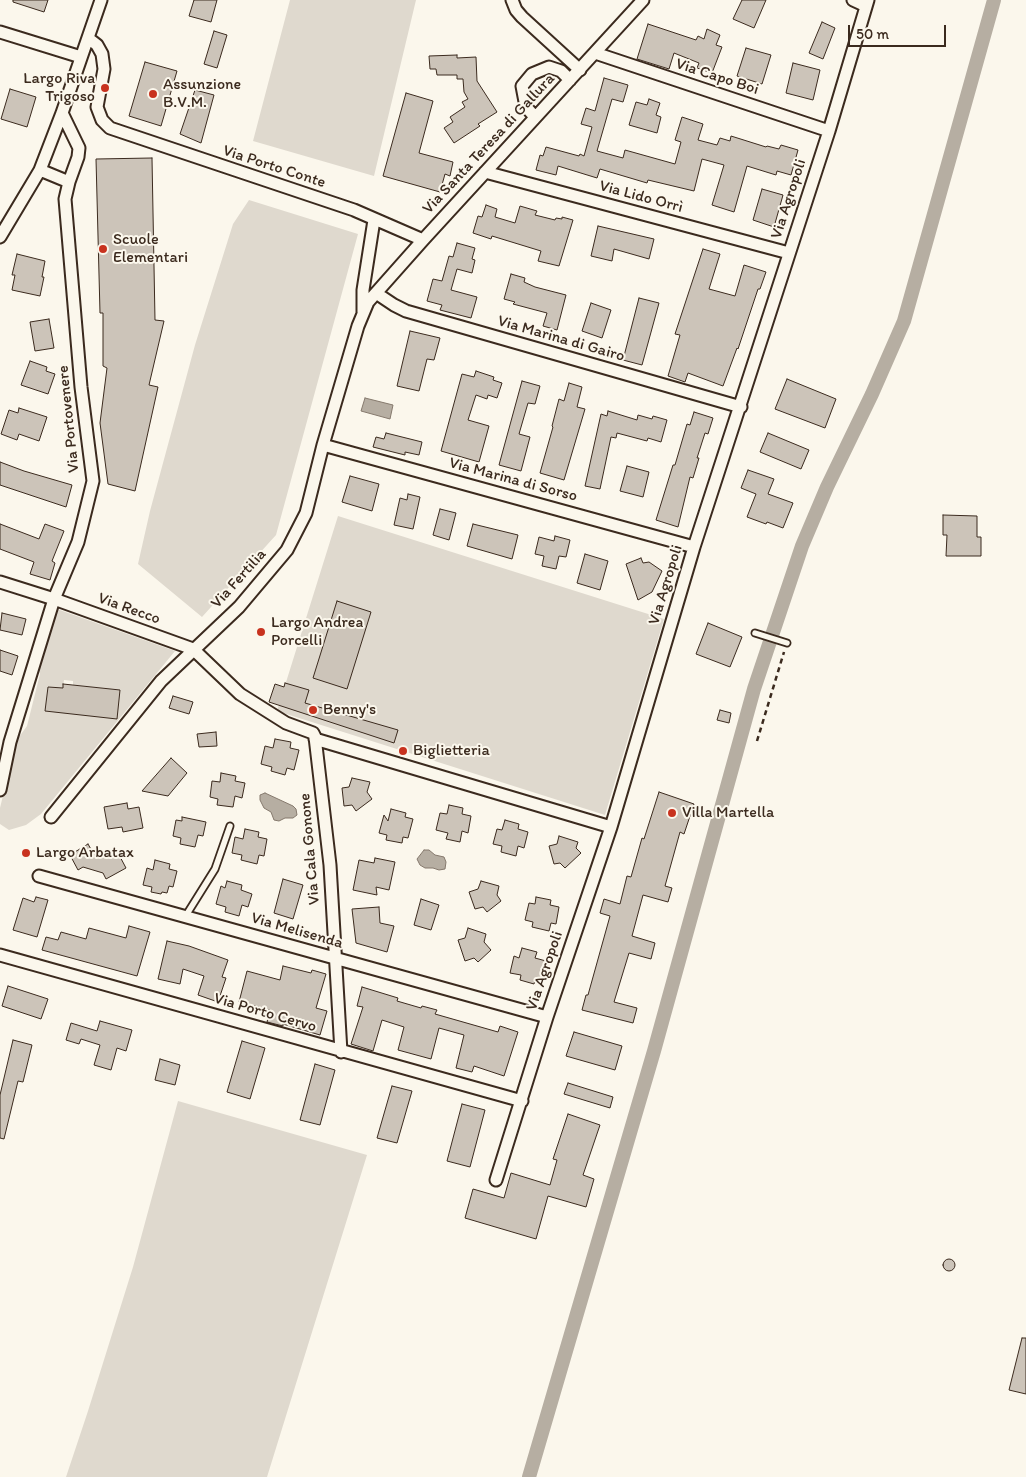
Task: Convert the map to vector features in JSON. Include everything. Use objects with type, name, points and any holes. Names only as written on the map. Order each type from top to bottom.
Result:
[{"type":"street","points":[[0,237],[40,170],[101,0]]},
{"type":"street","points":[[512,0],[516,10],[580,70]]},
{"type":"street","name":"Via Santa Teresa di Gallura","points":[[363,313],[376,293],[423,240],[643,0]]},
{"type":"street","points":[[853,0],[867,3]]},
{"type":"street","name":"Via Agropoli","points":[[496,1180],[547,1017],[611,827],[694,547],[829,131],[867,3]]},
{"type":"street","points":[[0,32],[81,57]]},
{"type":"street","name":"Via Porto Conte","points":[[88,38],[99,47],[104,61],[97,109],[104,122],[113,130],[354,210],[423,240]]},
{"type":"street","name":"Via Capo Boi","points":[[595,53],[829,131]]},
{"type":"street","points":[[536,117],[526,107],[522,86],[532,74],[549,67],[561,71],[570,80]]},
{"type":"street","name":"Via Portovenere","points":[[0,790],[5,741],[54,599],[78,542],[93,481],[81,386],[64,199],[78,157],[79,148],[62,113]]},
{"type":"street","points":[[40,170],[69,182]]},
{"type":"street","name":"Via Lido Orrì","points":[[485,172],[789,254]]},
{"type":"street","points":[[363,313],[363,290],[374,220]]},
{"type":"street","name":"Via Marina di Gairo","points":[[376,293],[406,311],[741,406]]},
{"type":"street","name":"Via Fertilia","points":[[51,818],[161,681],[192,649],[239,607],[287,550],[306,513],[363,313]]},
{"type":"street","name":"Via Marina di Sorso","points":[[324,445],[694,547]]},
{"type":"street","name":"Via Recco","points":[[0,582],[54,599],[192,649]]},
{"type":"street","points":[[192,649],[240,694],[286,723],[314,736],[611,827]]},
{"type":"street","name":"Via Cala Gonone","points":[[314,736],[330,865],[341,1052]]},
{"type":"street","name":"Via Melisenda","points":[[39,876],[547,1017]]},
{"type":"street","name":"Via Porto Cervo","points":[[0,955],[341,1052],[522,1101]]},
{"type":"lane","points":[[755,633],[786,644]]},
{"type":"lane","points":[[185,917],[215,869],[230,826]]},
{"type":"path","points":[[757,741],[786,644]]},
{"type":"shaded area","points":[[290,0],[416,0],[374,176],[253,141]]},
{"type":"shaded area","points":[[249,200],[358,234],[276,535],[202,617],[138,564],[150,511],[195,345],[233,224]]},
{"type":"shaded area","points":[[365,398],[393,405],[390,419],[361,411]]},
{"type":"shaded area","points":[[338,516],[664,619],[605,815],[277,711]]},
{"type":"shaded area","points":[[57,609],[175,651],[41,814],[26,825],[9,830],[0,824],[0,808],[16,741],[27,726],[40,674],[37,665]],"holes":[[[64,680],[73,681],[73,685],[120,690],[45,711],[48,687],[63,688]]]},
{"type":"shaded area","points":[[265,793],[293,806],[296,809],[297,815],[293,818],[285,818],[279,821],[274,820],[271,812],[264,808],[260,800],[260,795]]},
{"type":"shaded area","points":[[424,850],[429,850],[435,855],[444,857],[446,862],[445,869],[425,868],[420,865],[417,859]]},
{"type":"shaded area","points":[[178,1101],[367,1155],[267,1477],[66,1477],[133,1267]]},
{"type":"building","points":[[13,0],[48,0],[44,12],[13,2]]},
{"type":"building","points":[[194,0],[217,0],[211,22],[189,16]]},
{"type":"building","points":[[742,0],[766,0],[754,28],[733,19]]},
{"type":"building","points":[[822,22],[835,28],[823,59],[809,53]]},
{"type":"building","points":[[648,24],[696,40],[698,36],[704,39],[707,29],[720,35],[716,45],[722,47],[712,73],[697,68],[699,63],[674,53],[669,69],[637,59]]},
{"type":"building","points":[[214,31],[227,35],[217,68],[204,64]]},
{"type":"building","points":[[746,48],[771,55],[762,84],[737,76]]},
{"type":"building","points":[[457,55],[457,58],[476,57],[477,81],[497,112],[454,143],[444,128],[453,122],[450,117],[465,107],[462,102],[468,99],[464,92],[463,79],[457,79],[457,75],[437,75],[436,69],[430,69],[429,56]]},
{"type":"building","name":"Assunzione B.V.M.","points":[[145,62],[177,71],[161,126],[129,116]]},
{"type":"building","points":[[793,63],[820,70],[813,100],[786,93]]},
{"type":"building","points":[[604,78],[628,85],[623,102],[612,99],[597,151],[623,158],[625,150],[675,164],[681,142],[675,140],[682,117],[703,124],[698,140],[717,145],[720,138],[730,141],[731,136],[766,147],[779,149],[781,145],[798,150],[791,175],[777,171],[776,175],[747,166],[734,212],[712,205],[724,165],[702,159],[694,191],[648,180],[647,183],[600,169],[597,178],[558,166],[556,175],[536,170],[540,155],[543,156],[546,147],[584,156],[592,127],[581,124],[586,108],[595,111]]},
{"type":"building","points":[[10,89],[36,97],[27,127],[1,119]]},
{"type":"building","points":[[195,90],[214,95],[201,143],[180,134]]},
{"type":"building","points":[[406,93],[433,101],[419,153],[453,162],[450,176],[445,174],[440,192],[383,176]]},
{"type":"building","points":[[649,99],[660,103],[656,115],[661,117],[657,133],[629,125],[636,102],[647,105]]},
{"type":"building","points":[[152,158],[155,320],[164,321],[149,385],[158,387],[135,491],[108,484],[100,423],[107,368],[103,366],[103,313],[100,313],[96,159]]},
{"type":"building","points":[[762,189],[783,195],[774,227],[753,220]]},
{"type":"building","points":[[486,205],[497,209],[495,217],[515,223],[520,206],[537,211],[535,215],[555,220],[556,218],[562,219],[562,217],[573,220],[559,266],[538,261],[541,251],[492,236],[491,239],[473,233],[478,216],[482,217]]},
{"type":"building","points":[[598,226],[654,239],[649,259],[614,249],[612,261],[591,256]]},
{"type":"building","points":[[457,243],[475,248],[472,259],[475,260],[472,273],[457,269],[451,290],[477,297],[471,318],[440,310],[442,305],[427,301],[433,279],[442,281],[449,256],[453,257]]},
{"type":"building","points":[[703,249],[720,254],[709,289],[735,296],[744,265],[766,272],[723,386],[688,373],[685,382],[668,376],[680,335],[675,334]]},
{"type":"building","points":[[17,254],[45,261],[40,296],[12,290],[15,275],[12,275]]},
{"type":"building","points":[[511,274],[525,278],[524,282],[535,287],[566,295],[557,330],[543,326],[547,313],[513,304],[515,302],[504,299]]},
{"type":"building","points":[[639,298],[659,303],[642,365],[623,360]]},
{"type":"building","points":[[591,303],[611,310],[602,338],[582,331]]},
{"type":"building","points":[[49,319],[54,348],[35,351],[30,322]]},
{"type":"building","points":[[410,331],[440,338],[434,360],[427,359],[419,391],[397,386]]},
{"type":"building","points":[[30,361],[47,367],[46,371],[55,374],[48,394],[21,385]]},
{"type":"building","points":[[476,371],[494,377],[493,380],[502,383],[497,398],[488,395],[487,399],[476,395],[468,420],[489,426],[479,462],[441,451],[462,374],[474,377]]},
{"type":"building","points":[[787,379],[836,399],[825,428],[775,409]]},
{"type":"building","points":[[522,381],[540,386],[535,404],[528,403],[519,434],[530,437],[521,471],[499,465]]},
{"type":"building","points":[[569,383],[582,387],[577,407],[585,409],[564,480],[540,473],[559,399],[564,401]]},
{"type":"building","points":[[19,408],[47,417],[39,441],[19,434],[17,440],[1,434],[9,410],[18,413]]},
{"type":"building","points":[[608,411],[637,420],[638,415],[652,419],[653,416],[667,420],[661,442],[648,438],[647,441],[617,433],[616,438],[611,437],[600,489],[585,486],[601,414],[607,416]]},
{"type":"building","points":[[694,412],[713,418],[708,434],[705,433],[693,478],[690,477],[678,527],[656,520],[687,424],[690,425]]},
{"type":"building","points":[[386,433],[422,442],[419,455],[405,452],[405,455],[373,447],[376,437],[384,439]]},
{"type":"building","points":[[768,433],[809,450],[801,469],[760,452]]},
{"type":"building","points":[[0,462],[72,485],[66,507],[0,485]]},
{"type":"building","points":[[627,466],[649,472],[643,497],[620,491]]},
{"type":"building","points":[[748,470],[774,479],[768,494],[793,503],[783,528],[747,517],[756,494],[741,488]]},
{"type":"building","points":[[350,476],[379,484],[372,511],[342,502]]},
{"type":"building","points":[[408,494],[420,497],[413,529],[394,525],[400,498],[407,500]]},
{"type":"building","points":[[440,509],[456,513],[449,540],[433,535]]},
{"type":"building","points":[[943,515],[977,516],[977,537],[981,537],[981,556],[946,556],[947,535],[943,535]]},
{"type":"building","points":[[0,524],[39,539],[45,524],[64,531],[52,561],[55,563],[50,580],[30,574],[34,562],[0,549]]},
{"type":"building","points":[[473,524],[518,535],[512,559],[467,546]]},
{"type":"building","points":[[555,536],[570,540],[566,557],[559,556],[556,569],[542,566],[544,556],[535,554],[539,537],[554,541]]},
{"type":"building","points":[[585,554],[608,561],[600,590],[577,583]]},
{"type":"building","points":[[641,558],[643,563],[649,562],[662,571],[652,592],[638,600],[626,564]]},
{"type":"building","points":[[337,601],[371,612],[347,689],[313,678]]},
{"type":"building","points":[[2,613],[26,619],[22,635],[0,630]]},
{"type":"building","points":[[708,623],[742,637],[730,667],[696,654]]},
{"type":"building","points":[[0,650],[18,656],[12,675],[0,671]]},
{"type":"building","name":"Benny's","points":[[285,683],[309,690],[305,703],[398,730],[394,743],[269,702],[275,684],[284,687]]},
{"type":"building","points":[[63,684],[120,690],[117,719],[45,711],[48,687],[63,688]]},
{"type":"building","points":[[173,696],[193,702],[189,714],[169,708]]},
{"type":"building","points":[[720,710],[731,713],[729,723],[717,720]]},
{"type":"building","points":[[216,732],[217,746],[199,747],[197,734]]},
{"type":"building","points":[[275,739],[291,742],[290,748],[299,750],[294,770],[287,768],[285,775],[271,771],[272,767],[261,764],[265,746],[273,748]]},
{"type":"building","points":[[171,758],[187,773],[168,796],[142,791]]},
{"type":"building","points":[[221,773],[236,776],[235,781],[245,783],[242,798],[235,796],[233,807],[217,805],[218,799],[210,797],[212,781],[220,782]]},
{"type":"building","points":[[352,778],[370,782],[367,792],[372,799],[356,811],[352,805],[344,806],[342,788],[349,787]]},
{"type":"building","points":[[659,792],[694,804],[684,834],[680,832],[665,886],[672,888],[668,902],[643,895],[632,936],[655,943],[651,959],[629,953],[614,1002],[637,1008],[633,1023],[582,1010],[610,916],[600,913],[604,899],[620,904],[627,876],[631,877],[642,838],[644,839]]},
{"type":"building","points":[[127,803],[128,809],[139,807],[143,828],[123,832],[122,827],[108,829],[104,807]]},
{"type":"building","points":[[449,805],[463,808],[462,814],[471,816],[468,833],[462,831],[460,842],[446,839],[448,833],[436,830],[440,813],[447,814]]},
{"type":"building","points":[[391,809],[406,813],[405,817],[413,819],[408,838],[403,837],[402,843],[386,840],[387,835],[379,833],[384,815],[388,821]]},
{"type":"building","points":[[182,817],[206,822],[203,836],[198,835],[195,847],[180,844],[181,838],[173,836],[176,820],[182,821]]},
{"type":"building","points":[[505,820],[519,824],[518,829],[528,832],[524,848],[518,846],[516,856],[501,852],[502,846],[493,844],[497,829],[502,830]]},
{"type":"building","points":[[245,829],[259,832],[258,837],[267,839],[264,856],[259,855],[257,864],[241,860],[242,855],[232,853],[235,837],[243,839]]},
{"type":"building","points":[[559,836],[578,842],[576,848],[581,853],[565,868],[560,863],[554,864],[549,846],[557,844]]},
{"type":"building","points":[[88,844],[92,851],[109,855],[117,851],[126,868],[106,879],[103,873],[83,867],[78,870],[70,855]]},
{"type":"building","points":[[375,858],[395,862],[389,890],[376,887],[377,895],[353,890],[359,860],[374,863]]},
{"type":"building","points":[[155,860],[170,864],[169,869],[177,871],[173,887],[169,886],[167,893],[151,892],[152,887],[143,885],[147,868],[153,870]]},
{"type":"building","points":[[283,879],[303,885],[293,919],[274,913]]},
{"type":"building","points":[[227,881],[242,885],[241,890],[252,894],[248,907],[242,905],[239,916],[225,912],[226,907],[216,904],[221,886],[225,888]]},
{"type":"building","points":[[481,881],[499,886],[497,895],[501,901],[487,912],[483,907],[475,909],[469,892],[478,889]]},
{"type":"building","points":[[36,897],[48,900],[37,937],[13,930],[23,898],[34,902]]},
{"type":"building","points":[[536,897],[551,900],[550,905],[559,907],[556,924],[551,923],[549,931],[532,927],[533,922],[525,920],[529,903],[535,904]]},
{"type":"building","points":[[421,899],[439,905],[431,930],[414,925]]},
{"type":"building","points":[[379,907],[380,923],[394,926],[387,952],[356,943],[352,909]]},
{"type":"building","points":[[129,926],[150,932],[137,976],[42,950],[46,937],[58,940],[61,932],[86,939],[89,928],[126,938]]},
{"type":"building","points":[[468,928],[486,934],[484,942],[491,950],[478,962],[474,958],[465,961],[458,940],[465,938]]},
{"type":"building","points":[[167,941],[189,946],[228,960],[222,977],[226,978],[218,1002],[198,995],[204,976],[183,969],[180,984],[158,979]]},
{"type":"building","points":[[522,948],[537,952],[535,958],[546,961],[541,982],[535,980],[534,984],[520,980],[521,975],[510,973],[514,956],[519,958]]},
{"type":"building","points":[[283,966],[311,973],[312,970],[326,974],[316,1008],[327,1011],[320,1035],[283,1024],[283,1026],[267,1022],[270,1010],[239,1002],[247,971],[280,980]]},
{"type":"building","points":[[8,986],[48,999],[41,1019],[2,1006]]},
{"type":"building","points":[[362,987],[398,998],[397,1001],[421,1008],[422,1006],[437,1010],[435,1014],[498,1032],[500,1026],[518,1032],[504,1076],[474,1066],[472,1072],[456,1068],[464,1035],[439,1028],[431,1059],[398,1050],[404,1027],[382,1020],[373,1051],[351,1044],[363,1007],[357,1006]]},
{"type":"building","points":[[100,1021],[132,1030],[126,1051],[117,1048],[111,1070],[94,1065],[100,1045],[81,1039],[79,1044],[66,1040],[71,1023],[97,1031]]},
{"type":"building","points":[[574,1032],[622,1046],[615,1070],[566,1056]]},
{"type":"building","points":[[13,1040],[32,1045],[23,1082],[18,1081],[4,1139],[0,1138],[0,1095]]},
{"type":"building","points":[[242,1041],[265,1048],[250,1099],[227,1092]]},
{"type":"building","points":[[160,1059],[180,1065],[175,1085],[155,1080]]},
{"type":"building","points":[[315,1064],[335,1070],[320,1125],[300,1120]]},
{"type":"building","points":[[568,1083],[613,1097],[610,1108],[564,1094]]},
{"type":"building","points":[[392,1086],[412,1091],[397,1143],[377,1138]]},
{"type":"building","points":[[462,1104],[485,1110],[470,1167],[447,1161]]},
{"type":"building","points":[[568,1114],[600,1125],[583,1175],[594,1179],[586,1207],[548,1196],[536,1239],[465,1218],[473,1189],[504,1198],[511,1173],[550,1185],[557,1160],[553,1159]]},
{"type":"building","points":[[947,1259],[951,1259],[955,1265],[951,1271],[947,1271],[943,1267],[943,1263]]},
{"type":"building","points":[[1022,1338],[1026,1338],[1026,1394],[1009,1390]]},
{"type":"waterway","points":[[529,1477],[654,1051],[754,689],[802,546],[827,487],[872,394],[904,321],[994,0]]},
{"type":"place","name":"Largo Riva Trigoso","points":[[105,88]]},
{"type":"place","name":"Assunzione B.V.M.","points":[[153,94]]},
{"type":"place","name":"Scuole Elementari","points":[[103,249]]},
{"type":"place","name":"Largo Andrea Porcelli","points":[[261,632]]},
{"type":"place","name":"Benny's","points":[[313,710]]},
{"type":"place","name":"Biglietteria","points":[[403,751]]},
{"type":"place","name":"Villa Martella","points":[[672,813]]},
{"type":"place","name":"Largo Arbatax","points":[[26,853]]}]
